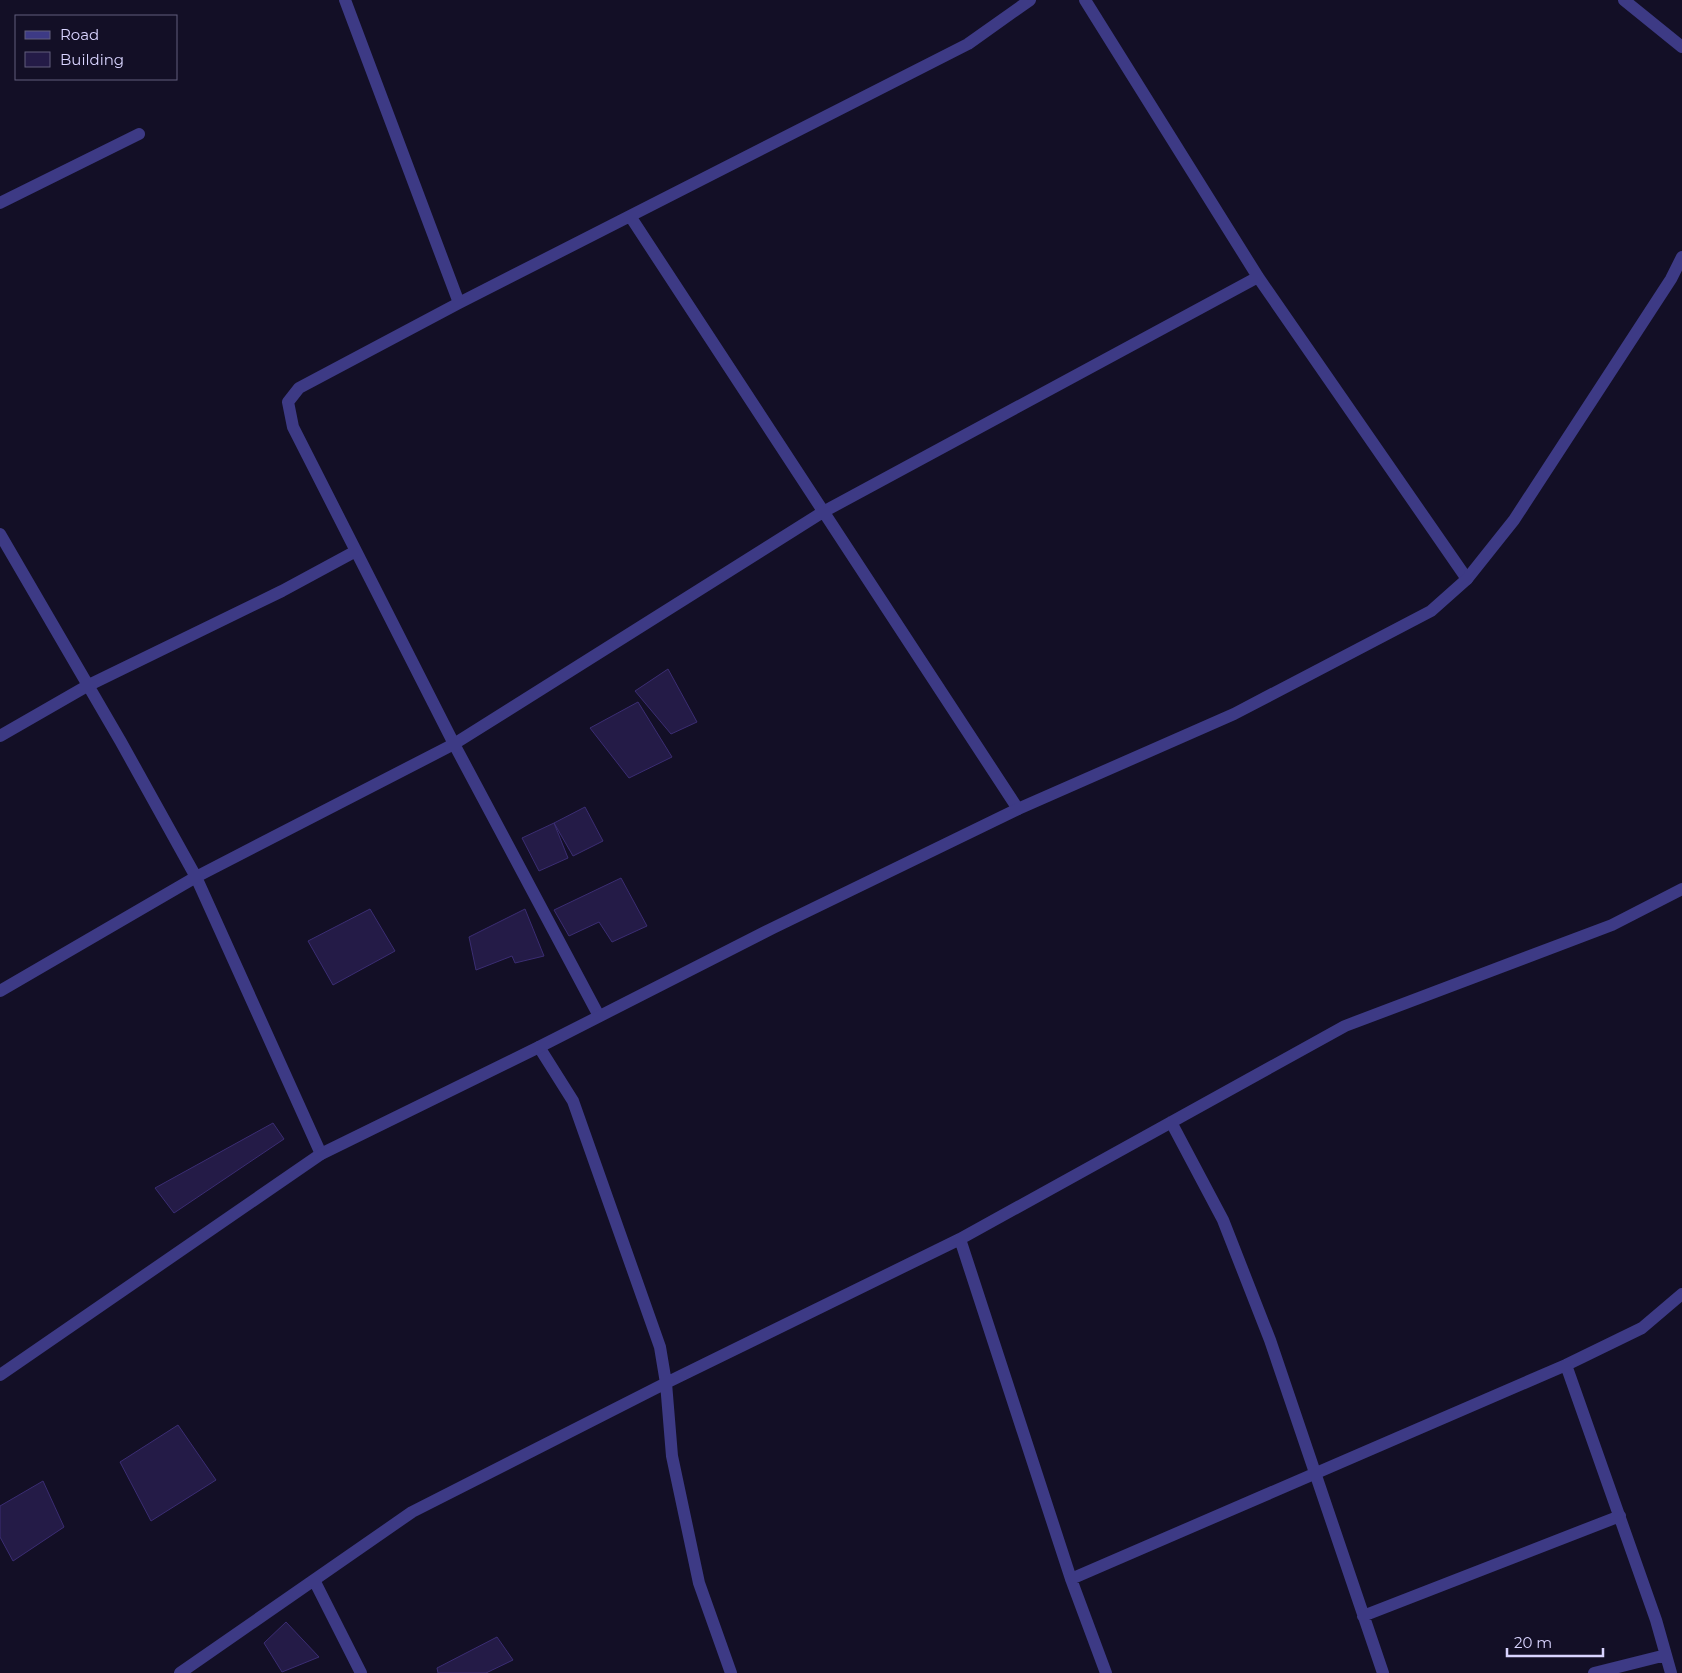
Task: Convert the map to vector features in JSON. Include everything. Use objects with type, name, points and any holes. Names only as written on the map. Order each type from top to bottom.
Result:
[{"type":"street","points":[[345,0],[459,303]]},
{"type":"street","points":[[598,1016],[454,744],[293,427],[288,402],[299,388],[459,303],[968,44],[1030,0]]},
{"type":"street","points":[[1085,0],[1258,276],[1467,579]]},
{"type":"street","points":[[1624,0],[1682,47]]},
{"type":"street","points":[[0,203],[139,134]]},
{"type":"street","points":[[630,216],[1018,810]]},
{"type":"street","points":[[0,1375],[321,1154],[539,1047],[773,928],[1018,810],[1234,714],[1432,611],[1467,579],[1514,520],[1671,279],[1682,257]]},
{"type":"street","points":[[0,992],[196,877],[454,744],[823,512],[1258,276]]},
{"type":"street","points":[[0,534],[121,742],[196,877],[321,1154]]},
{"type":"street","points":[[0,736],[87,686],[282,591],[356,551]]},
{"type":"street","points":[[180,1673],[412,1512],[666,1383],[960,1239],[1345,1026],[1612,925],[1682,889]]},
{"type":"street","points":[[539,1047],[573,1101],[660,1347],[666,1383],[672,1456],[699,1583],[731,1673]]},
{"type":"street","points":[[1171,1122],[1223,1220],[1270,1340],[1383,1673]]},
{"type":"street","points":[[960,1239],[1071,1579],[1106,1673]]},
{"type":"street","points":[[1071,1579],[1566,1365],[1642,1328],[1682,1294]]},
{"type":"street","points":[[1566,1365],[1656,1620],[1671,1673]]},
{"type":"street","points":[[1363,1616],[1620,1516]]},
{"type":"street","points":[[314,1580],[361,1673]]},
{"type":"street","points":[[1594,1673],[1666,1655]]},
{"type":"building","points":[[668,669],[697,722],[671,734],[635,691]]},
{"type":"building","points":[[638,702],[672,757],[629,778],[590,728]]},
{"type":"building","points":[[585,807],[603,841],[573,856],[554,823]]},
{"type":"building","points":[[554,823],[568,858],[539,871],[522,838]]},
{"type":"building","points":[[621,878],[647,926],[612,942],[599,922],[569,936],[554,910]]},
{"type":"building","points":[[370,909],[395,951],[333,985],[308,941]]},
{"type":"building","points":[[525,909],[544,956],[515,963],[512,956],[476,970],[469,937]]},
{"type":"building","points":[[273,1123],[284,1139],[174,1213],[155,1188]]},
{"type":"building","points":[[178,1425],[216,1480],[151,1521],[120,1462]]},
{"type":"building","points":[[43,1481],[64,1527],[13,1561],[0,1537],[0,1506]]},
{"type":"building","points":[[286,1622],[319,1657],[282,1672],[264,1643]]},
{"type":"building","points":[[497,1637],[513,1660],[486,1673],[438,1673],[437,1668]]}]
